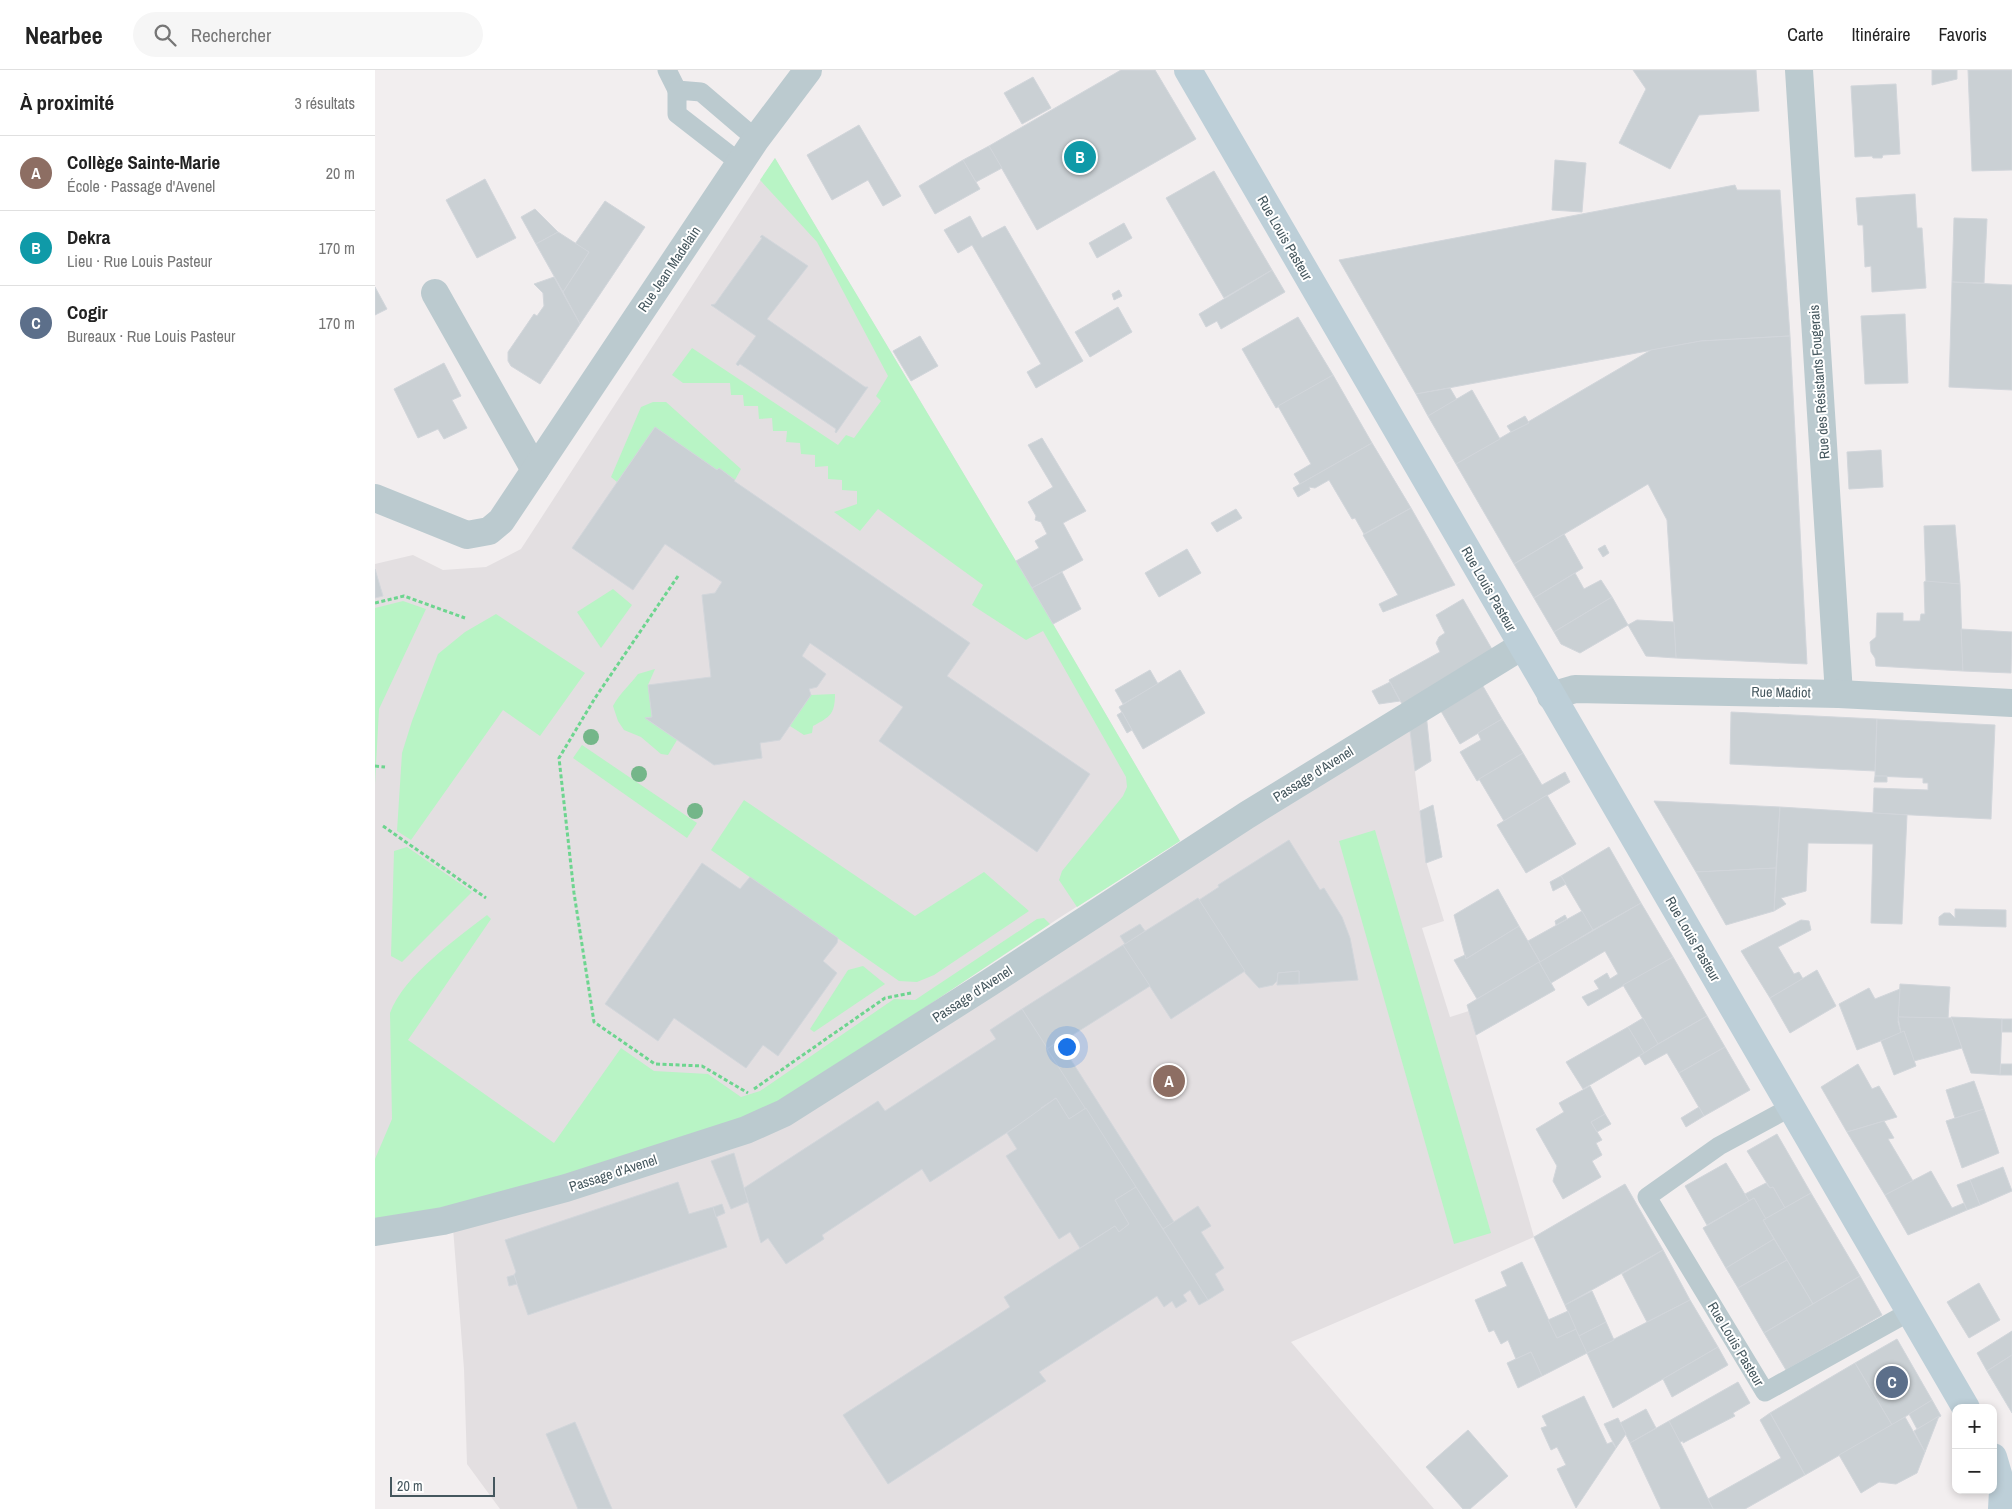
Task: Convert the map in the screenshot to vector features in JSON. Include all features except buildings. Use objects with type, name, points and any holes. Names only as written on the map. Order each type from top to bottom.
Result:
[{"type":"street","name":"Rue Jean Madelain","points":[[375,498],[467,535],[489,531],[501,521],[756,139],[808,70]]},
{"type":"street","name":"Rue Louis Pasteur","points":[[1188,70],[1964,1404]]},
{"type":"street","name":"Rue des Résistants Fougerais","points":[[1799,70],[1839,694]]},
{"type":"street","points":[[435,293],[535,470]]},
{"type":"street","name":"Passage d'Avenel","points":[[375,1232],[443,1220],[566,1188],[746,1130],[784,1113],[989,983],[1247,815],[1522,646]]},
{"type":"street","name":"Rue Madiot","points":[[1551,696],[1575,689],[1839,694],[2012,703]]},
{"type":"street","points":[[2000,1466],[2003,1491],[2002,1509]]},
{"type":"lane","points":[[667,70],[677,90],[677,114],[740,163]]},
{"type":"lane","points":[[677,90],[701,92],[756,139]]},
{"type":"lane","name":"Rue Louis Pasteur","points":[[1791,1106],[1719,1146],[1647,1196],[1765,1392],[1911,1311]]},
{"type":"path","points":[[678,576],[595,698],[559,758],[574,893],[594,1022],[655,1064],[702,1066],[748,1093],[885,998],[917,992]]},
{"type":"path","points":[[375,603],[403,596],[465,618]]},
{"type":"path","points":[[375,766],[385,767]]},
{"type":"path","points":[[383,826],[486,898]]},
{"type":"shaded area","points":[[775,158],[1032,588],[1180,841],[1059,918],[773,1109],[375,1223],[375,564],[413,555],[443,570],[486,567],[521,549]]},
{"type":"shaded area","points":[[1409,723],[1426,861],[1444,921],[1422,928],[1450,1017],[1469,1011],[1534,1237],[1291,1342],[1434,1509],[500,1509],[467,1464],[464,1369],[453,1228],[643,1174]]},
{"type":"green space","points":[[775,158],[1032,588],[1180,841],[1077,907],[1059,880],[1062,871],[1123,796],[1127,787],[1126,777],[1043,631],[1026,640],[972,605],[983,585],[878,509],[860,531],[834,512],[857,504],[857,491],[842,490],[842,480],[828,479],[828,466],[815,467],[815,455],[801,454],[800,443],[786,442],[787,431],[773,431],[772,418],[759,419],[758,406],[744,406],[743,395],[731,395],[730,383],[683,383],[672,375],[692,348],[838,445],[846,435],[854,438],[881,401],[876,396],[888,376],[817,242],[760,180]]},
{"type":"green space","points":[[653,402],[666,402],[741,469],[735,480],[655,428],[617,482],[611,477],[641,407]]},
{"type":"green space","points":[[613,589],[632,605],[601,648],[577,612]]},
{"type":"green space","points":[[403,601],[426,609],[379,709],[375,784],[375,608]]},
{"type":"green space","points":[[496,614],[585,673],[540,736],[503,710],[411,840],[397,831],[402,753],[412,721],[438,654],[465,632]]},
{"type":"green space","points":[[655,669],[648,685],[652,717],[645,718],[677,740],[668,755],[661,754],[641,737],[624,730],[618,721],[613,706],[638,674]]},
{"type":"green space","points":[[835,694],[833,711],[824,720],[813,726],[812,733],[804,735],[790,726],[811,695]]},
{"type":"green space","points":[[582,745],[697,823],[687,838],[573,758]]},
{"type":"green space","points":[[744,800],[915,916],[984,872],[1029,911],[934,975],[917,982],[899,981],[711,850]]},
{"type":"green space","points":[[1375,830],[1491,1233],[1454,1244],[1339,841]]},
{"type":"green space","points":[[407,847],[472,892],[402,962],[391,956],[394,851]]},
{"type":"green space","points":[[487,915],[491,919],[408,1040],[554,1143],[621,1048],[654,1071],[708,1074],[741,1097],[760,1091],[894,999],[915,1000],[1037,919],[1044,918],[1050,924],[773,1109],[502,1199],[375,1223],[375,1159],[392,1119],[390,1013],[397,999],[418,972]]},
{"type":"green space","points":[[863,966],[885,984],[814,1032],[810,1029],[848,970]]},
{"type":"place","name":"Dekra","points":[[1080,157]]},
{"type":"place","name":"Collège Sainte-Marie","points":[[1169,1081]]},
{"type":"place","name":"Cogir","points":[[1892,1382]]}]
